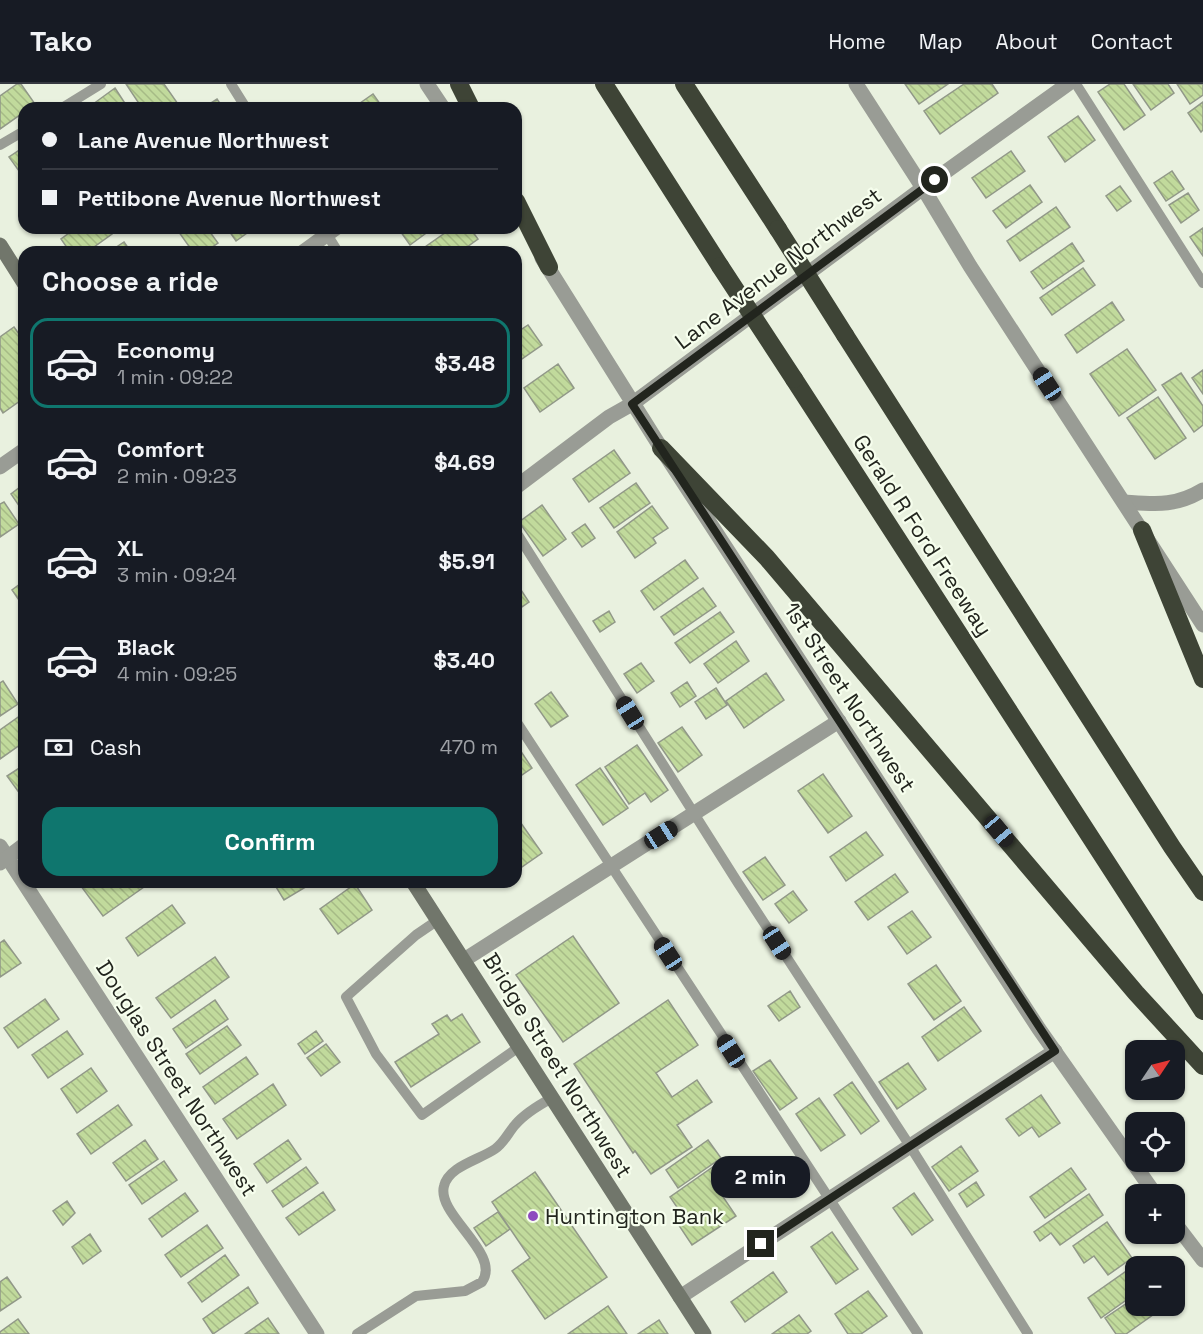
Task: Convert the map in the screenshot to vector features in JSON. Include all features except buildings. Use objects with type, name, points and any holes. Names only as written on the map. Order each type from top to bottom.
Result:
[{"type":"highway","points":[[459,84],[468,102]]},
{"type":"highway","name":"Gerald R Ford Freeway","points":[[604,84],[1203,1011]]},
{"type":"highway","name":"Gerald R Ford Freeway","points":[[684,84],[1203,892]]},
{"type":"highway","points":[[522,213],[549,267]]},
{"type":"highway","points":[[661,448],[767,558],[1136,993],[1203,1066]]},
{"type":"highway","points":[[1142,530],[1203,679]]},
{"type":"main road","points":[[0,245],[18,274]]},
{"type":"main road","name":"Bridge Street Northwest","points":[[417,888],[704,1334]]},
{"type":"street","points":[[427,84],[439,102]]},
{"type":"street","points":[[856,84],[970,266],[1203,625]]},
{"type":"street","name":"Lane Avenue Northwest","points":[[522,483],[609,417],[632,404],[1068,84]]},
{"type":"street","name":"1st Street Northwest","points":[[522,228],[549,267],[632,404],[1055,1051],[1148,1184]]},
{"type":"street","points":[[310,246],[324,234]]},
{"type":"street","points":[[0,467],[18,454]]},
{"type":"street","points":[[1124,502],[1165,505],[1188,499],[1203,490]]},
{"type":"street","points":[[464,960],[839,721]]},
{"type":"street","points":[[2,855],[18,848]]},
{"type":"street","name":"Douglas Street Northwest","points":[[2,855],[18,879]]},
{"type":"street","name":"Douglas Street Northwest","points":[[24,888],[317,1334]]},
{"type":"street","points":[[680,1297],[1055,1051]]},
{"type":"street","points":[[1185,1236],[1203,1260]]},
{"type":"lane","points":[[72,102],[101,84]]},
{"type":"lane","points":[[231,84],[242,102]]},
{"type":"lane","points":[[1076,84],[1203,283]]},
{"type":"lane","points":[[0,146],[18,135]]},
{"type":"lane","points":[[522,542],[1028,1334]]},
{"type":"lane","points":[[522,730],[918,1334]]},
{"type":"lane","points":[[438,920],[416,935],[346,997],[376,1054],[422,1115],[519,1047]]},
{"type":"lane","points":[[357,1334],[416,1296],[465,1291],[476,1287],[485,1278],[485,1260],[453,1214],[443,1194],[443,1187],[450,1174],[495,1149],[530,1110],[552,1098]]},
{"type":"place","name":"Huntington Bank","points":[[533,1216]]},
{"type":"route","points":[[761,1244],[1055,1051],[632,404],[935,180]]}]
